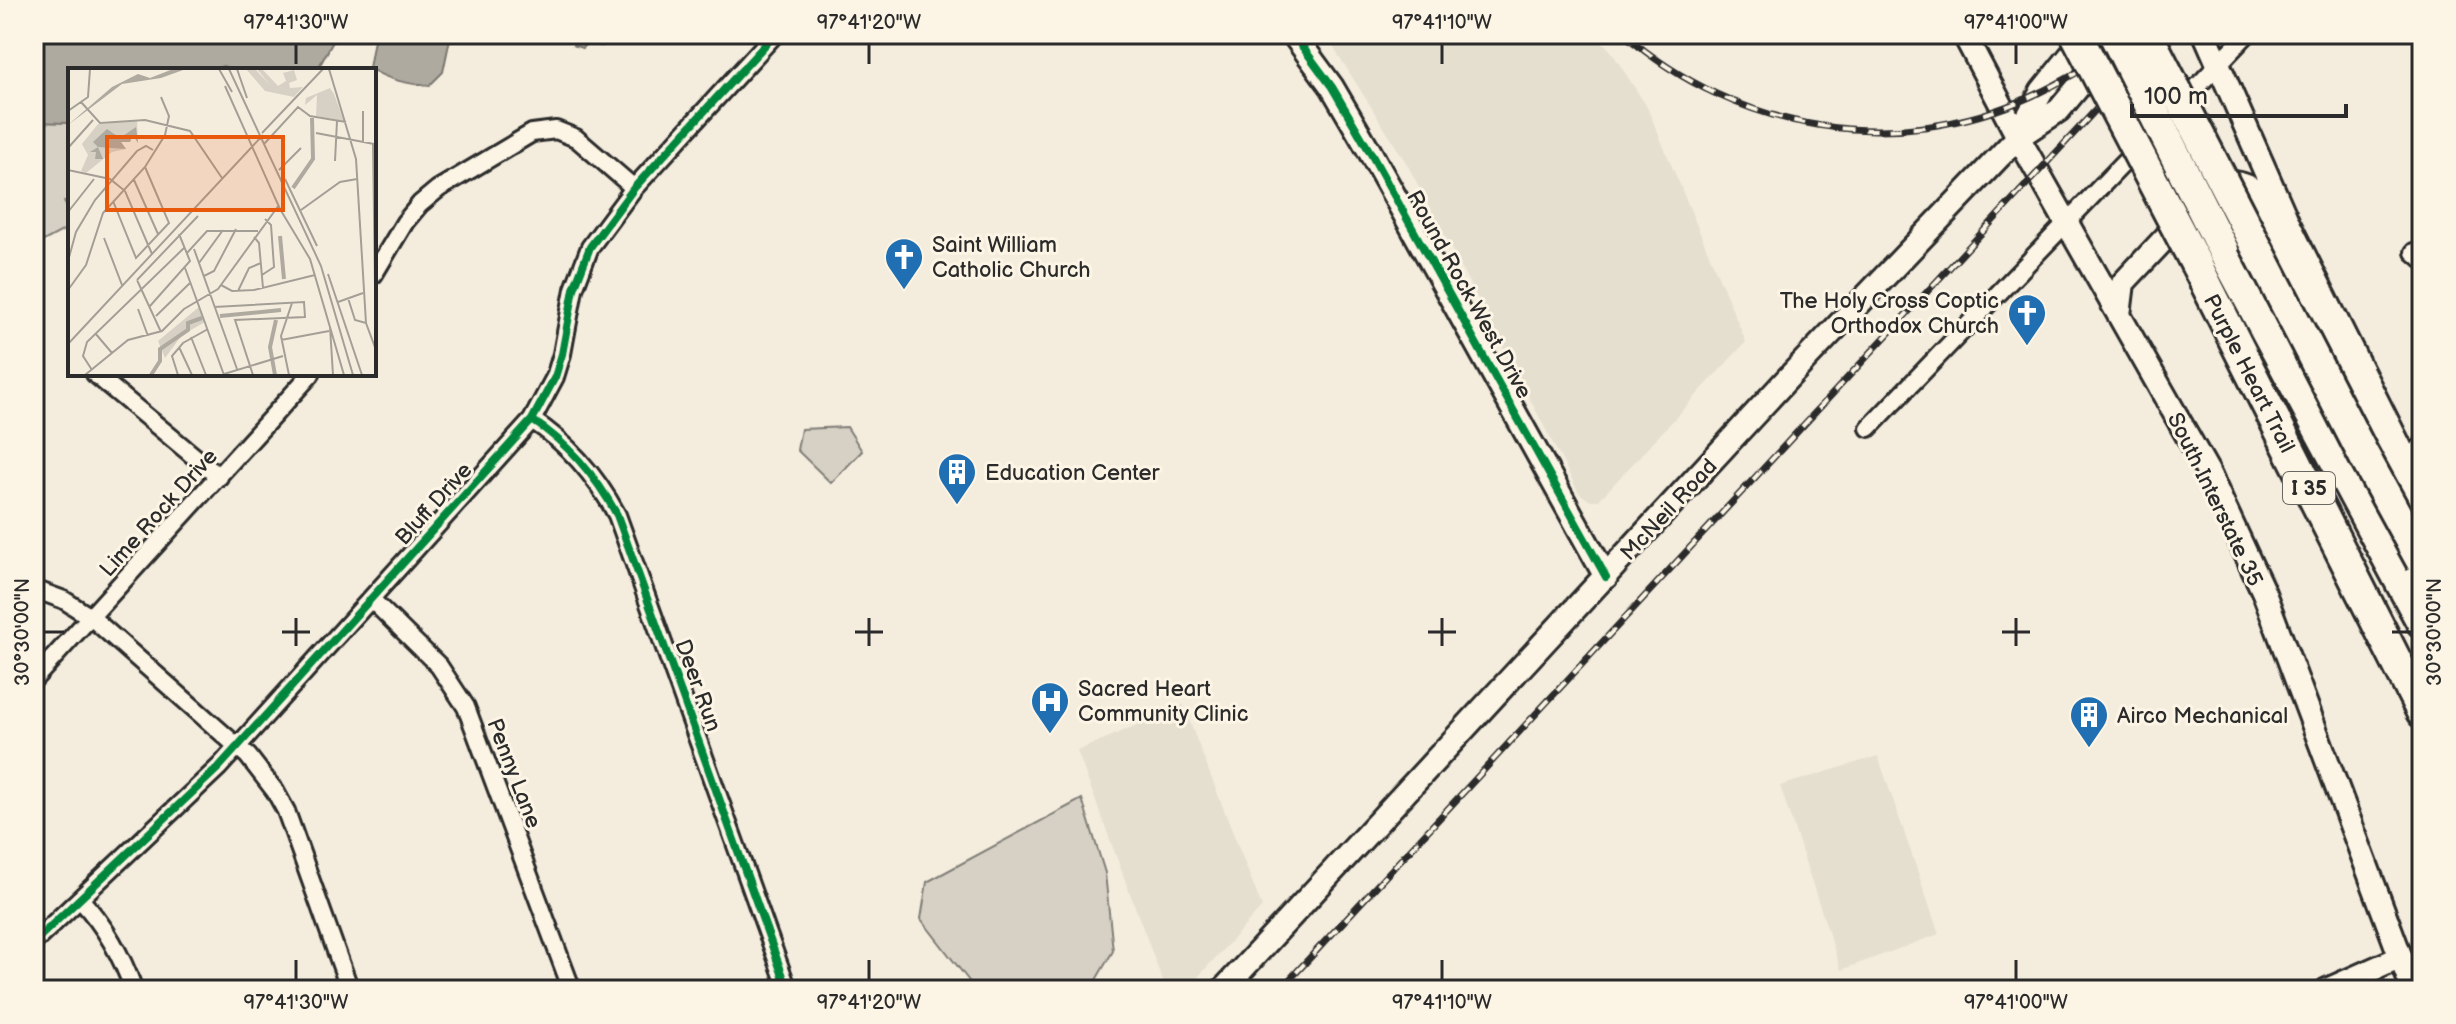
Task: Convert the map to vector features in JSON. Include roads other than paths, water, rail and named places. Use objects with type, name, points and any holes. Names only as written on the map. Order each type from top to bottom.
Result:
[{"type":"highway","name":"Purple Heart Trail","points":[[2076,34],[2422,712]]},
{"type":"highway","name":"Purple Heart Trail","points":[[2114,34],[2223,250],[2422,622]]},
{"type":"highway","points":[[2147,34],[2364,456],[2422,562]]},
{"type":"highway","points":[[2170,34],[2422,536]]},
{"type":"main road","name":"Round Rock West Drive","points":[[1293,34],[1332,87],[1370,152],[1606,577]]},
{"type":"main road","name":"South Interstate 35","points":[[1964,34],[2018,137],[2208,472],[2264,593],[2413,990]]},
{"type":"main road","name":"McNeil Road","points":[[2018,137],[2042,91],[2088,34]]},
{"type":"main road","name":"McNeil Road","points":[[1223,990],[1788,378],[2018,137],[2059,110],[2122,34]]},
{"type":"main road","points":[[2205,34],[2288,223],[2414,452],[2422,487]]},
{"type":"main road","points":[[2119,315],[2123,283],[2214,186],[2227,182],[2241,183],[2256,191],[2288,223]]},
{"type":"main road","points":[[2327,990],[2399,958]]},
{"type":"street","name":"Bluff Drive","points":[[34,942],[219,767],[532,420],[545,399],[559,365],[580,268],[590,247],[634,188],[775,34]]},
{"type":"street","points":[[1869,428],[2247,34]]},
{"type":"street","points":[[376,271],[405,222],[420,204],[438,189],[532,133],[556,130],[576,138],[634,188]]},
{"type":"street","points":[[97,376],[219,477]]},
{"type":"street","name":"Lime Rock Drive","points":[[34,679],[309,376]]},
{"type":"street","name":"Deer Run","points":[[532,420],[575,455],[605,492],[617,515],[788,990]]},
{"type":"street","points":[[34,589],[64,600],[92,618],[263,773],[286,811],[350,990]]},
{"type":"street","name":"Penny Lane","points":[[371,599],[439,666],[466,707],[572,990]]},
{"type":"street","points":[[80,899],[100,920],[112,939],[134,990]]},
{"type":"railway","points":[[1624,34],[1668,67],[1716,94],[1767,113],[1819,125],[1872,130],[1926,127],[1980,115],[2032,96],[2137,34]]},
{"type":"railway","points":[[1280,990],[2166,34]]},
{"type":"place","name":"Saint William Catholic Church","points":[[904,291]]},
{"type":"place","name":"The Holy Cross Coptic Orthodox Church","points":[[2027,347]]},
{"type":"place","name":"Education Center","points":[[957,506]]},
{"type":"place","name":"Sacred Heart Community Clinic","points":[[1050,735]]},
{"type":"place","name":"Airco Mechanical","points":[[2089,749]]}]
